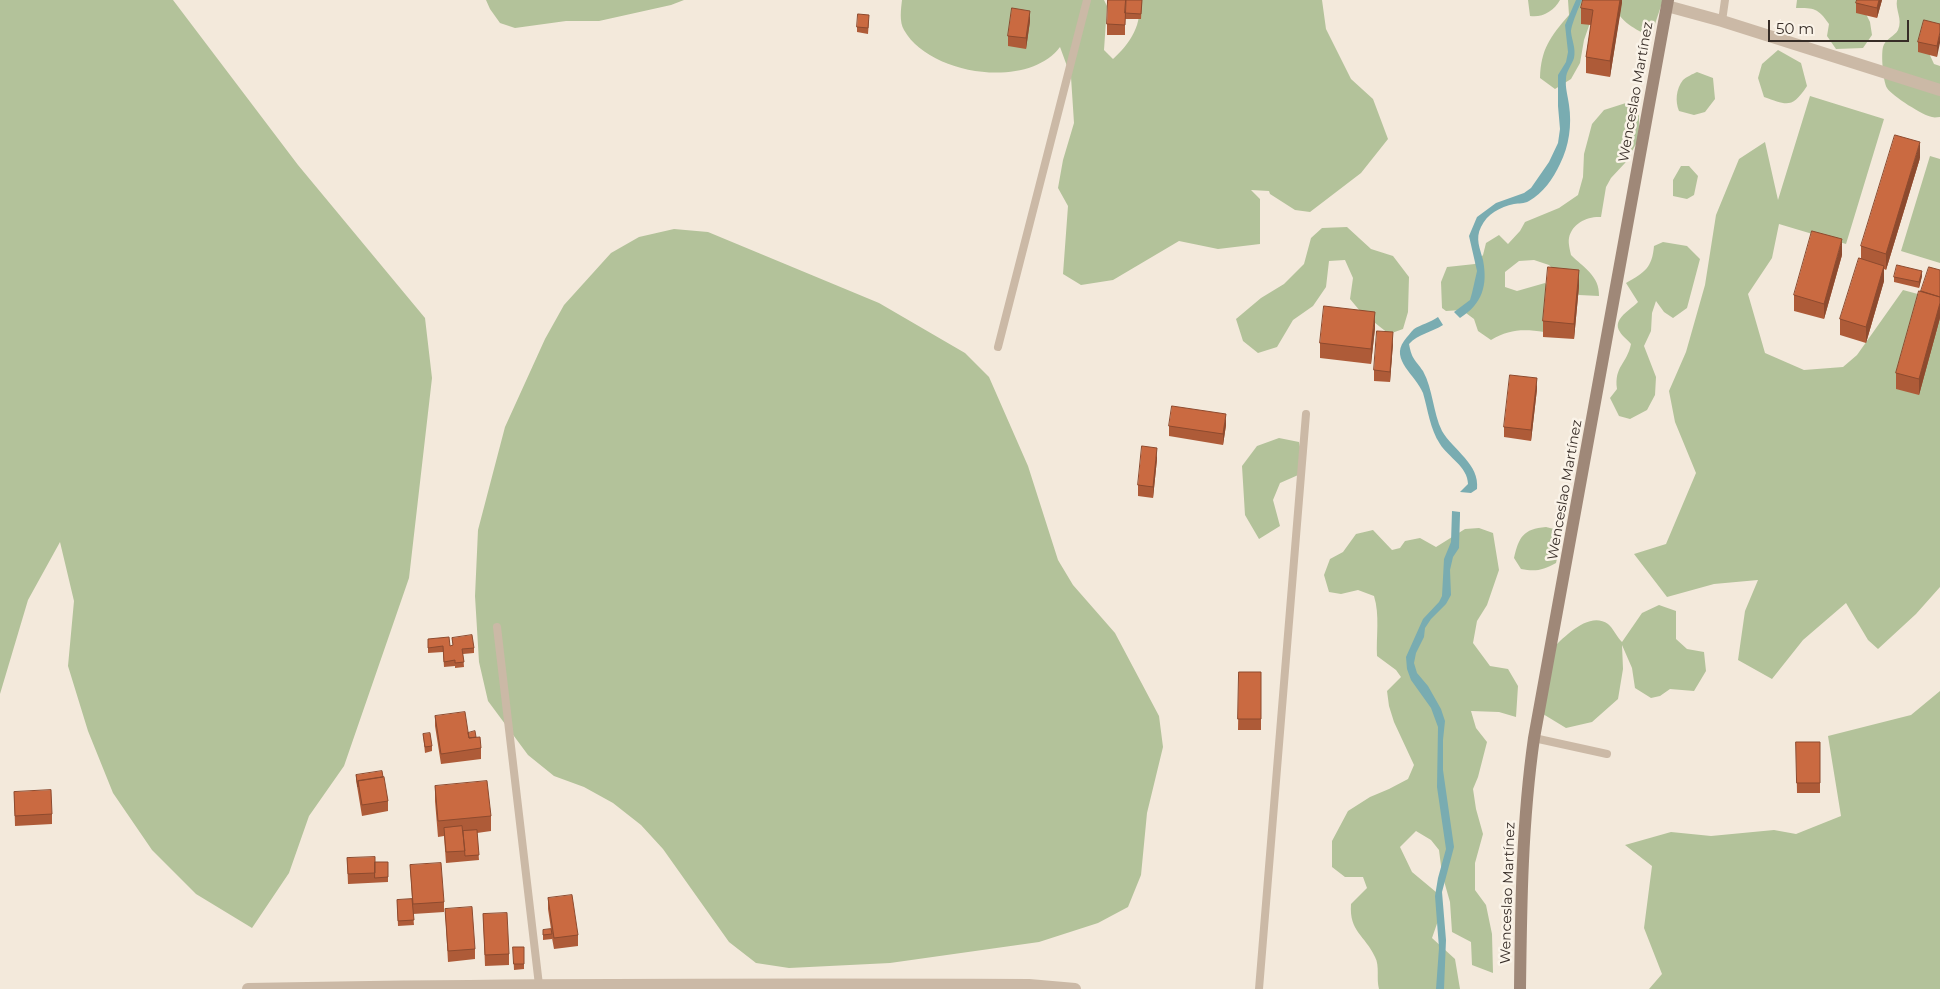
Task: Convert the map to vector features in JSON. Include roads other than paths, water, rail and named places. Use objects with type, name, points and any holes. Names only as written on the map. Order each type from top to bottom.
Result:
[{"type":"main road","name":"Wenceslao Martínez","points":[[1520,989],[1521,884],[1528,782],[1534,738],[1667,3]]},
{"type":"street","points":[[1667,3],[1940,90]]},
{"type":"street","points":[[248,989],[539,985],[812,987],[1029,985],[1075,989]]},
{"type":"lane","points":[[998,347],[1087,0]]},
{"type":"lane","points":[[1722,21],[1725,0]]},
{"type":"lane","points":[[1259,989],[1306,414]]},
{"type":"lane","points":[[497,627],[539,985]]},
{"type":"lane","points":[[1534,738],[1607,754]]},
{"type":"water","points":[[1576,0],[1582,0],[1571,29],[1574,54],[1567,73],[1566,82],[1570,128],[1568,143],[1563,157],[1551,180],[1539,194],[1527,202],[1499,209],[1484,222],[1479,231],[1478,240],[1485,278],[1482,294],[1474,307],[1460,318],[1454,312],[1470,300],[1477,271],[1469,236],[1477,217],[1496,203],[1524,193],[1531,188],[1549,162],[1558,143],[1560,129],[1558,75],[1566,62],[1568,52],[1565,25]]},
{"type":"water","points":[[1438,317],[1443,325],[1409,344],[1413,356],[1426,378],[1442,431],[1465,458],[1474,472],[1477,480],[1477,489],[1471,493],[1460,492],[1468,484],[1465,472],[1444,449],[1437,438],[1420,386],[1402,361],[1400,355],[1404,341],[1414,329]]},
{"type":"water","points":[[1452,511],[1460,512],[1460,515],[1459,548],[1453,557],[1450,570],[1451,595],[1446,604],[1425,628],[1424,637],[1416,653],[1414,663],[1417,673],[1428,686],[1441,709],[1445,721],[1443,770],[1454,847],[1442,892],[1446,940],[1444,989],[1436,989],[1439,948],[1435,896],[1446,849],[1437,787],[1438,727],[1431,708],[1411,680],[1407,669],[1406,657],[1423,619],[1439,602],[1442,596],[1444,559],[1451,542]]}]
